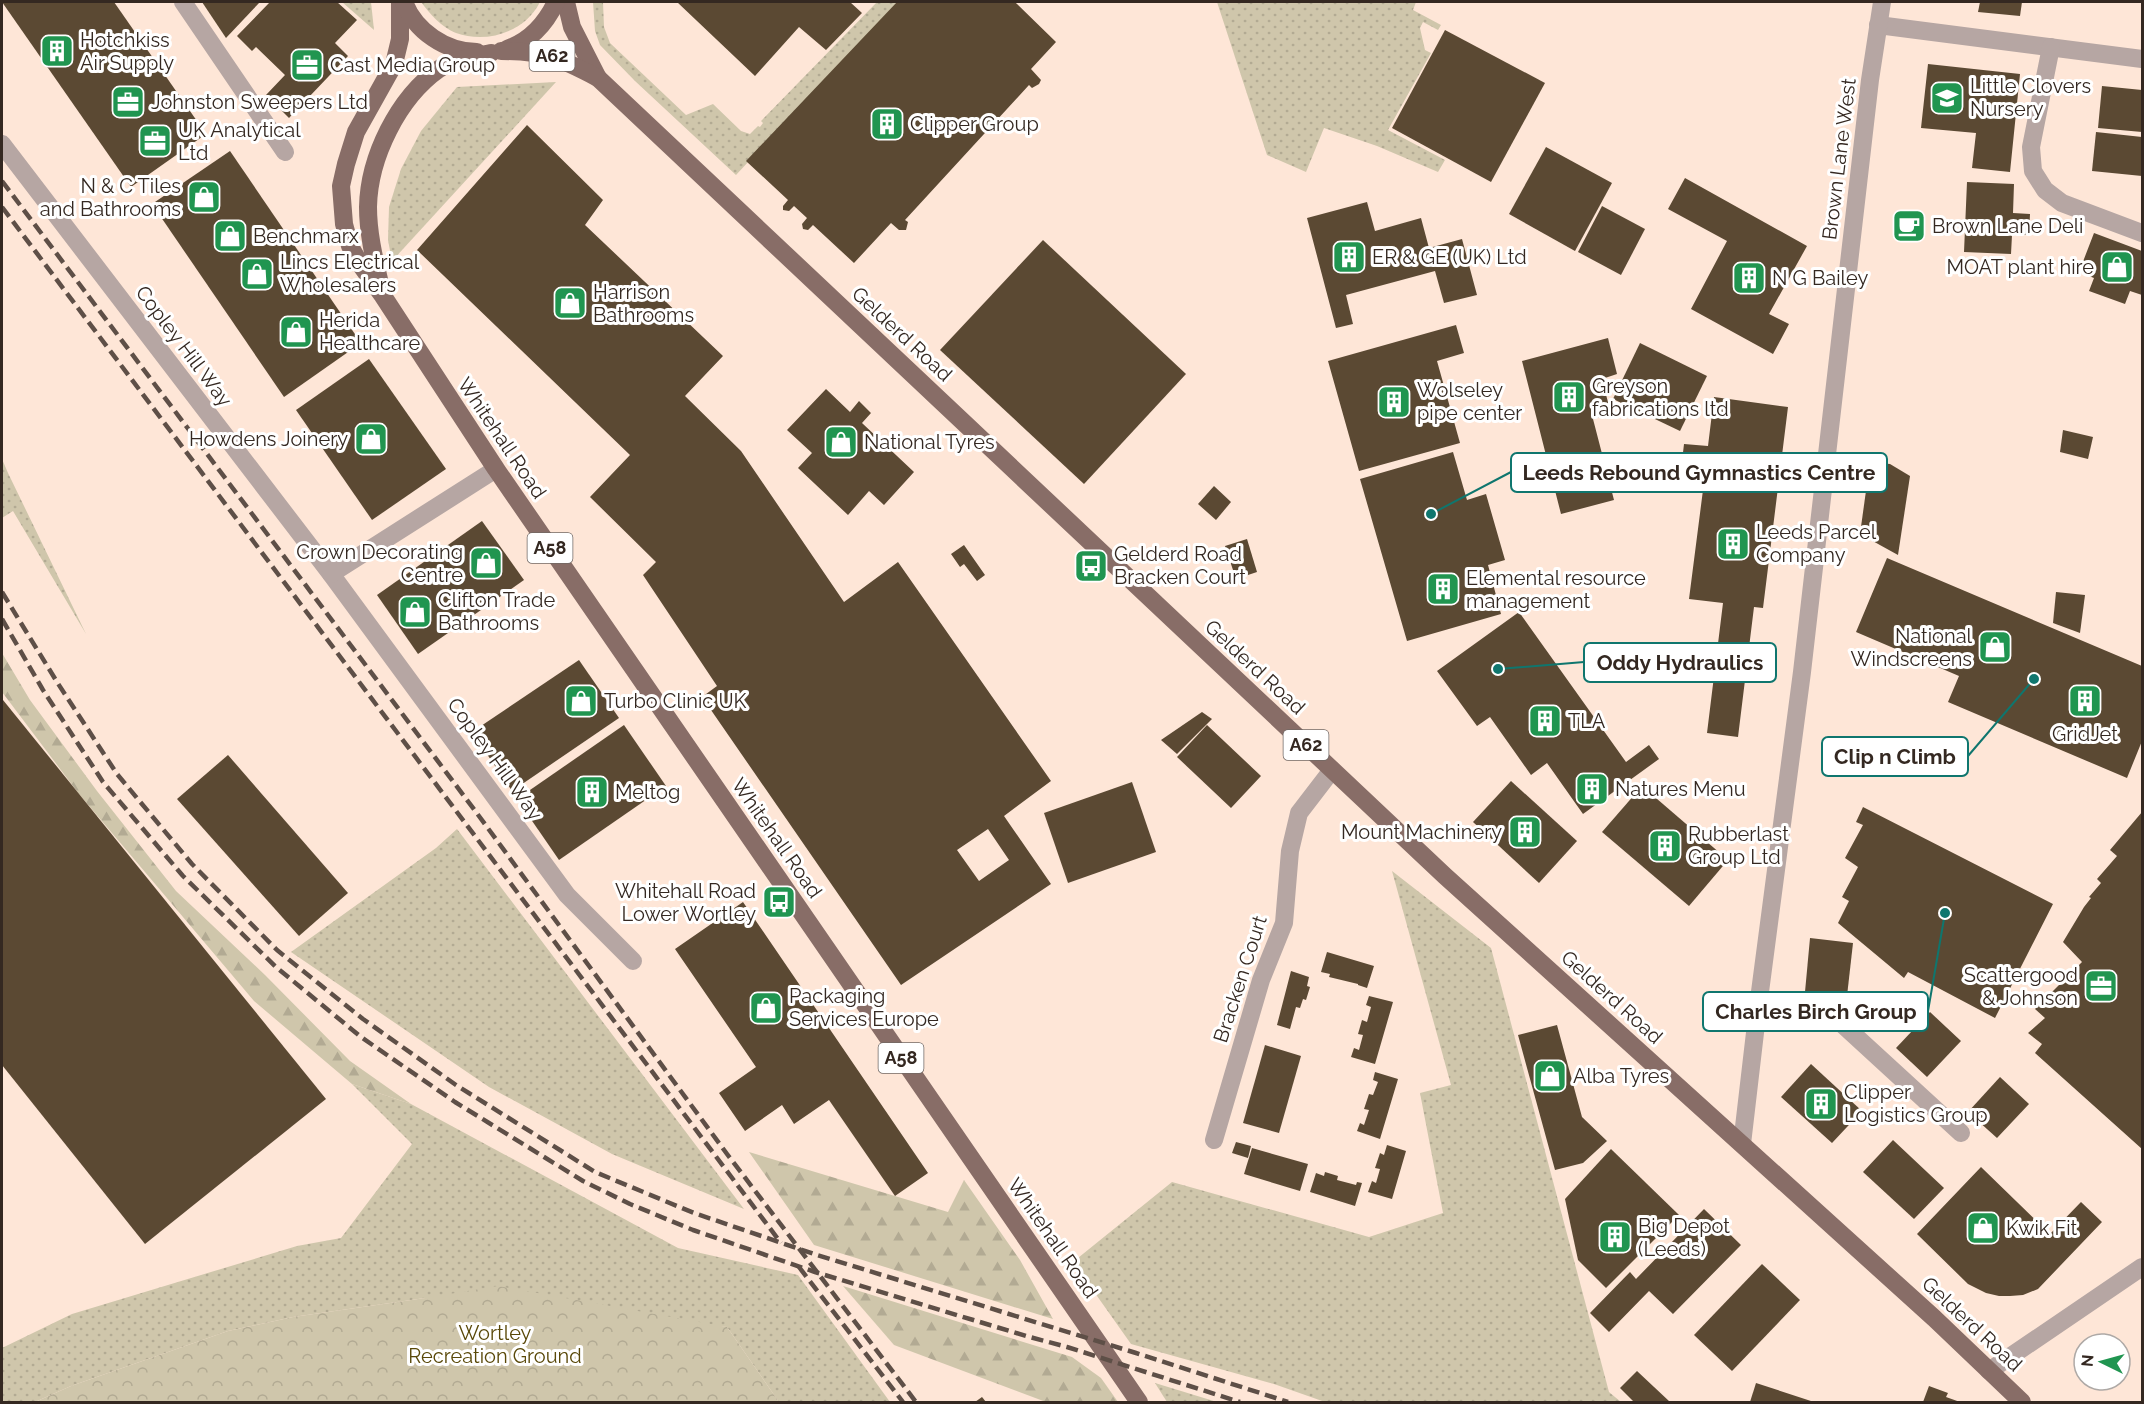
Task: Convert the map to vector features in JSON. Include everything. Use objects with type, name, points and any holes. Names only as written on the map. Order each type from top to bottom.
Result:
[{"type":"main road","points":[[402,2],[420,27],[442,44],[466,52],[496,52]]},
{"type":"main road","name":"Whitehall Road","points":[[402,2],[400,39],[394,64],[356,132],[341,186],[344,224],[350,246],[496,469],[1139,1402]]},
{"type":"main road","name":"A58","points":[[496,52],[514,46],[534,34],[549,17],[556,2]]},
{"type":"main road","name":"Gelderd Road","points":[[566,2],[572,27],[598,78]]},
{"type":"main road","name":"Gelderd Road","points":[[496,52],[532,51],[561,58],[598,78],[1463,892],[1934,1318],[2022,1402]]},
{"type":"main road","name":"Whitehall Road","points":[[383,296],[374,257],[368,209],[371,181],[381,149],[398,114],[419,88],[440,69],[455,61],[496,52]]},
{"type":"street","points":[[183,2],[285,152]]},
{"type":"street","name":"Brown Lane West","points":[[1742,1144],[1802,672],[1882,2]]},
{"type":"street","points":[[1878,25],[2142,59]]},
{"type":"street","points":[[2051,47],[2031,147],[2033,171],[2045,190],[2062,204],[2142,233]]},
{"type":"street","name":"Copley Hill Way","points":[[2,144],[331,574],[567,895],[633,961]]},
{"type":"street","points":[[331,574],[496,469]]},
{"type":"street","name":"Bracken Court","points":[[1214,1140],[1260,980],[1284,923],[1290,851],[1299,813],[1332,770]]},
{"type":"street","points":[[1758,1007],[1819,1012],[1840,1022],[1961,1133]]},
{"type":"street","points":[[1989,1371],[2142,1267]]},
{"type":"green space","points":[[342,2],[371,2],[374,30]]},
{"type":"green space","points":[[421,2],[540,2],[525,21],[515,28],[504,33],[480,37],[456,33],[445,27]]},
{"type":"green space","points":[[593,2],[603,2],[604,27],[610,43],[686,115],[713,104],[741,131],[750,134],[758,126],[760,127],[763,123],[761,121],[877,2],[898,2],[736,175],[635,81],[600,45],[595,31]]},
{"type":"green space","points":[[1217,2],[1416,2],[1413,10],[1441,25],[1438,30],[1423,22],[1420,28],[1425,50],[1431,53],[1388,130],[1445,160],[1438,172],[1377,146],[1324,128],[1306,172],[1267,155]]},
{"type":"green space","points":[[556,82],[392,261],[388,240],[389,207],[401,169],[421,131],[457,87]]},
{"type":"green space","points":[[2,459],[86,634],[13,511],[2,518]]},
{"type":"green space","points":[[2,653],[30,700],[97,791],[176,891],[265,975],[350,1061],[411,1104],[352,1084],[254,1001],[79,794],[2,692]]},
{"type":"green space","points":[[457,829],[744,1209],[612,1154],[489,1087],[291,952],[436,848]]},
{"type":"green space","points":[[1392,871],[1491,948],[1609,1392],[1621,1402],[1325,1402],[1274,1384],[1131,1344],[1073,1262],[1172,1182],[1369,1237],[1443,1213],[1420,1093],[1451,1085]]},
{"type":"green space","points":[[352,1084],[411,1104],[678,1248],[798,1275],[890,1402],[779,1402],[727,1327],[425,1298],[293,1317],[228,1331],[71,1386],[35,1402],[2,1402],[2,1348],[72,1314],[297,1246],[341,1238],[412,1144]]},
{"type":"green space","points":[[749,1152],[948,1212],[964,1180],[1020,1260],[1053,1319],[814,1245]]},
{"type":"green space","name":"Wortley Recreation Ground","points":[[498,1286],[727,1327],[779,1402],[35,1402],[71,1386],[228,1331],[293,1317]]},
{"type":"green space","points":[[843,1286],[1072,1357],[1101,1378],[1118,1402],[1046,1402],[894,1345]]},
{"type":"green space","points":[[1155,1383],[1217,1402],[1167,1402]]},
{"type":"building","points":[[2,2],[114,2],[206,134],[131,187]]},
{"type":"building","points":[[202,2],[260,2],[226,38]]},
{"type":"building","name":"Cast Media Group","points":[[270,2],[337,2],[357,20],[335,43],[348,56],[289,118],[266,95],[285,75],[256,47],[252,51],[237,36]]},
{"type":"building","points":[[677,2],[850,2],[862,13],[826,50],[799,27],[755,76]]},
{"type":"building","name":"Clipper Group","points":[[897,2],[1015,2],[1056,42],[1031,69],[1041,80],[1039,84],[1032,88],[1029,85],[905,220],[908,222],[906,230],[899,230],[891,223],[854,263],[813,225],[808,230],[803,229],[802,224],[807,218],[794,206],[789,211],[783,210],[788,200],[746,161]]},
{"type":"building","points":[[1980,2],[2022,2],[2020,16],[1978,12]]},
{"type":"building","points":[[1445,30],[1545,83],[1491,182],[1392,128]]},
{"type":"building","points":[[1928,64],[2020,74],[2010,172],[1972,168],[1976,133],[1921,128]]},
{"type":"building","points":[[2102,86],[2142,90],[2142,132],[2098,128]]},
{"type":"building","points":[[527,125],[603,200],[585,225],[723,356],[685,396],[741,451],[844,602],[898,562],[1051,781],[1004,816],[1051,884],[901,985],[702,697],[717,686],[643,575],[656,562],[590,497],[630,455],[417,250]],"holes":[[[988,829],[1009,860],[979,881],[957,850]]]},
{"type":"building","points":[[2096,132],[2142,137],[2142,176],[2092,171]]},
{"type":"building","points":[[1546,147],[1612,183],[1575,251],[1509,214]]},
{"type":"building","points":[[230,151],[361,343],[284,397],[152,204]]},
{"type":"building","name":"N G Bailey","points":[[1685,178],[1807,246],[1769,314],[1789,324],[1773,354],[1691,309],[1727,241],[1668,209]]},
{"type":"building","points":[[1967,182],[2014,184],[2013,213],[2030,214],[2029,235],[2012,235],[2011,254],[1964,252]]},
{"type":"building","points":[[1367,202],[1375,231],[1421,218],[1429,248],[1462,239],[1477,295],[1444,303],[1435,271],[1346,295],[1353,324],[1336,328],[1307,218]]},
{"type":"building","points":[[1602,206],[1645,229],[1621,275],[1578,252]]},
{"type":"building","points":[[2094,233],[2142,251],[2142,295],[2130,291],[2125,304],[2089,291],[2094,278],[2079,272]]},
{"type":"building","points":[[1043,240],[1186,374],[1084,484],[940,350]]},
{"type":"building","name":"Wolseley pipe center","points":[[1456,325],[1464,353],[1437,361],[1460,443],[1359,471],[1328,361]]},
{"type":"building","points":[[1608,338],[1617,374],[1602,379],[1611,414],[1593,419],[1614,500],[1561,514],[1522,361]]},
{"type":"building","points":[[1640,343],[1707,376],[1680,431],[1613,399]]},
{"type":"building","name":"Howdens Joinery","points":[[369,359],[446,469],[372,520],[296,410]]},
{"type":"building","name":"National Tyres","points":[[826,389],[850,412],[859,401],[871,413],[862,423],[914,472],[884,505],[869,491],[848,515],[798,468],[812,453],[787,430]]},
{"type":"building","name":"Leeds Parcel Company","points":[[1714,397],[1788,407],[1763,608],[1754,607],[1738,737],[1707,733],[1723,603],[1689,599],[1703,490],[1679,487],[1684,444],[1708,446]]},
{"type":"building","points":[[2063,430],[2093,437],[2088,459],[2060,452]]},
{"type":"building","points":[[1453,452],[1467,500],[1486,494],[1505,560],[1488,565],[1501,614],[1407,641],[1360,479]]},
{"type":"building","points":[[1870,462],[1890,464],[1910,476],[1898,555],[1860,534]]},
{"type":"building","points":[[1214,486],[1231,502],[1216,520],[1198,504]]},
{"type":"building","points":[[482,521],[524,580],[418,654],[377,595]]},
{"type":"building","points":[[1247,539],[1257,572],[1236,579],[1225,546]]},
{"type":"building","points":[[964,545],[985,575],[977,581],[964,564],[960,567],[951,554]]},
{"type":"building","points":[[1887,558],[2142,666],[2142,741],[2127,778],[1948,702],[1959,676],[1856,632]]},
{"type":"building","points":[[2056,592],[2085,595],[2080,633],[2053,623]]},
{"type":"building","points":[[1519,612],[1626,762],[1649,745],[1659,759],[1583,814],[1547,763],[1531,775],[1490,717],[1477,726],[1437,671]]},
{"type":"building","points":[[579,660],[619,718],[512,791],[472,732]]},
{"type":"building","points":[[3,700],[326,1099],[145,1244],[2,1065]]},
{"type":"building","points":[[1202,712],[1212,719],[1177,754],[1161,740]]},
{"type":"building","name":"Meltog","points":[[624,725],[666,786],[559,860],[517,799]]},
{"type":"building","points":[[1207,725],[1261,776],[1231,808],[1177,757]]},
{"type":"building","points":[[228,755],[348,893],[299,936],[177,799]]},
{"type":"building","name":"Mount Machinery","points":[[1511,781],[1577,841],[1539,883],[1473,822]]},
{"type":"building","points":[[1132,782],[1156,852],[1068,883],[1044,813]]},
{"type":"building","name":"Rubberlast Group Ltd","points":[[1642,786],[1728,860],[1689,906],[1602,832]]},
{"type":"building","points":[[1863,807],[2053,904],[1995,1018],[1908,972],[1904,978],[1838,923],[1849,901],[1842,897],[1858,867],[1845,858],[1863,825],[1856,822]]},
{"type":"building","name":"Scattergood & Johnson","points":[[2142,812],[2142,1149],[2035,1053],[2042,1044],[2028,1033],[2045,1018],[2035,1009],[2082,962],[2063,942],[2091,898],[2089,897],[2101,883],[2097,879],[2117,856],[2110,850]]},
{"type":"building","name":"Packaging Services Europe","points":[[743,902],[928,1173],[895,1196],[829,1100],[794,1124],[782,1105],[745,1131],[719,1093],[756,1067],[675,949]]},
{"type":"building","points":[[1810,938],[1853,943],[1847,996],[1805,992]]},
{"type":"building","points":[[1327,952],[1374,966],[1367,988],[1329,977],[1330,974],[1321,972]]},
{"type":"building","points":[[1291,971],[1309,977],[1307,986],[1310,987],[1306,1000],[1303,999],[1300,1008],[1296,1007],[1290,1029],[1277,1025]]},
{"type":"building","points":[[1369,996],[1393,1002],[1375,1064],[1351,1057],[1354,1048],[1359,1050],[1363,1035],[1358,1034],[1362,1020],[1367,1022],[1371,1007],[1366,1005]]},
{"type":"building","points":[[1930,1012],[1961,1041],[1927,1077],[1896,1048]]},
{"type":"building","name":"Alba Tyres","points":[[1557,1025],[1582,1117],[1607,1141],[1583,1163],[1555,1170],[1518,1035]]},
{"type":"building","points":[[1265,1045],[1301,1056],[1279,1133],[1243,1123]]},
{"type":"building","name":"Clipper Logistics Group","points":[[1811,1064],[1862,1111],[1832,1143],[1781,1097]]},
{"type":"building","points":[[1375,1072],[1398,1079],[1380,1139],[1357,1131],[1360,1123],[1364,1125],[1369,1110],[1364,1109],[1369,1094],[1373,1095],[1378,1082],[1373,1080]]},
{"type":"building","points":[[2000,1077],[2029,1104],[1997,1138],[1968,1112]]},
{"type":"building","points":[[1893,1140],[1944,1188],[1914,1219],[1863,1172]]},
{"type":"building","points":[[1236,1142],[1251,1146],[1248,1158],[1232,1153]]},
{"type":"building","points":[[1387,1145],[1406,1151],[1392,1199],[1368,1192],[1372,1181],[1376,1183],[1380,1169],[1375,1168],[1380,1153],[1384,1155]]},
{"type":"building","points":[[1252,1148],[1308,1164],[1300,1191],[1244,1174]]},
{"type":"building","name":"Big Depot (Leeds)","points":[[1611,1149],[1679,1215],[1606,1288],[1578,1260],[1565,1199]]},
{"type":"building","name":"Kwik Fit","points":[[1981,1167],[2050,1234],[2081,1202],[2102,1222],[2038,1289],[2023,1295],[1999,1296],[1986,1293],[1968,1284],[1917,1234]]},
{"type":"building","points":[[1325,1172],[1338,1176],[1337,1180],[1356,1185],[1357,1182],[1362,1183],[1355,1206],[1310,1192],[1316,1173],[1324,1176]]},
{"type":"building","points":[[1704,1209],[1741,1245],[1673,1314],[1649,1291],[1609,1332],[1590,1313],[1630,1272],[1636,1279]]},
{"type":"building","points":[[1762,1264],[1800,1300],[1732,1371],[1694,1335]]},
{"type":"building","points":[[1637,1371],[1670,1402],[1634,1402],[1620,1388]]},
{"type":"building","points":[[1756,1383],[1814,1402],[1750,1402]]},
{"type":"building","points":[[1929,1386],[1948,1393],[1946,1397],[1960,1402],[1923,1402]]},
{"type":"building","points":[[982,1397],[986,1402],[975,1402]]},
{"type":"railway","points":[[2,181],[476,812],[727,1154],[916,1402]]},
{"type":"railway","points":[[2,207],[781,1243]]},
{"type":"railway","points":[[2,592],[117,774],[192,864],[277,950],[363,1019],[456,1085],[595,1172],[694,1213],[817,1255],[1288,1402]]},
{"type":"railway","points":[[2,619],[43,690],[103,782],[183,876],[276,967],[361,1037],[455,1102],[583,1181],[630,1204],[693,1230],[815,1272],[1067,1347],[1240,1402]]},
{"type":"railway","points":[[799,1267],[903,1402]]},
{"type":"place","name":"Hotchkiss Air Supply","points":[[57,51]]},
{"type":"place","name":"Cast Media Group","points":[[307,65]]},
{"type":"place","name":"Little Clovers Nursery","points":[[1947,98]]},
{"type":"place","name":"Johnston Sweepers Ltd","points":[[128,102]]},
{"type":"place","name":"Clipper Group","points":[[887,124]]},
{"type":"place","name":"UK Analytical Ltd","points":[[155,141]]},
{"type":"place","name":"N & C Tiles and Bathrooms","points":[[204,197]]},
{"type":"place","name":"Brown Lane Deli","points":[[1909,226]]},
{"type":"place","name":"Benchmarx","points":[[230,236]]},
{"type":"place","name":"ER & GE (UK) Ltd","points":[[1349,257]]},
{"type":"place","name":"MOAT plant hire","points":[[2117,267]]},
{"type":"place","name":"Lincs Electrical Wholesalers","points":[[257,274]]},
{"type":"place","name":"N G Bailey","points":[[1749,278]]},
{"type":"place","name":"Harrison Bathrooms","points":[[570,303]]},
{"type":"place","name":"Herida Healthcare","points":[[296,332]]},
{"type":"place","name":"Greyson fabrications ltd","points":[[1569,397]]},
{"type":"place","name":"Wolseley pipe center","points":[[1394,402]]},
{"type":"place","name":"Howdens Joinery","points":[[371,439]]},
{"type":"place","name":"National Tyres","points":[[841,442]]},
{"type":"place","name":"Leeds Rebound Gymnastics Centre","points":[[1431,514]]},
{"type":"place","name":"Leeds Parcel Company","points":[[1733,544]]},
{"type":"place","name":"Crown Decorating Centre","points":[[486,563]]},
{"type":"place","name":"Gelderd Road Bracken Court","points":[[1091,566]]},
{"type":"place","name":"Elemental resource management","points":[[1443,589]]},
{"type":"place","name":"Clifton Trade Bathrooms","points":[[415,612]]},
{"type":"place","name":"National Windscreens","points":[[1995,647]]},
{"type":"place","name":"Oddy Hydraulics","points":[[1498,669]]},
{"type":"place","name":"Clip n Climb","points":[[2034,679]]},
{"type":"place","name":"Turbo Clinic UK","points":[[581,701]]},
{"type":"place","name":"GridJet","points":[[2085,701]]},
{"type":"place","name":"TLA","points":[[1545,721]]},
{"type":"place","name":"Natures Menu","points":[[1592,789]]},
{"type":"place","name":"Meltog","points":[[592,792]]},
{"type":"place","name":"Mount Machinery","points":[[1525,832]]},
{"type":"place","name":"Rubberlast Group Ltd","points":[[1665,846]]},
{"type":"place","name":"Whitehall Road Lower Wortley","points":[[779,902]]},
{"type":"place","name":"Charles Birch Group","points":[[1945,913]]},
{"type":"place","name":"Scattergood & Johnson","points":[[2101,986]]},
{"type":"place","name":"Packaging Services Europe","points":[[766,1008]]},
{"type":"place","name":"Alba Tyres","points":[[1550,1076]]},
{"type":"place","name":"Clipper Logistics Group","points":[[1821,1104]]},
{"type":"place","name":"Kwik Fit","points":[[1983,1228]]},
{"type":"place","name":"Big Depot (Leeds)","points":[[1615,1237]]}]
